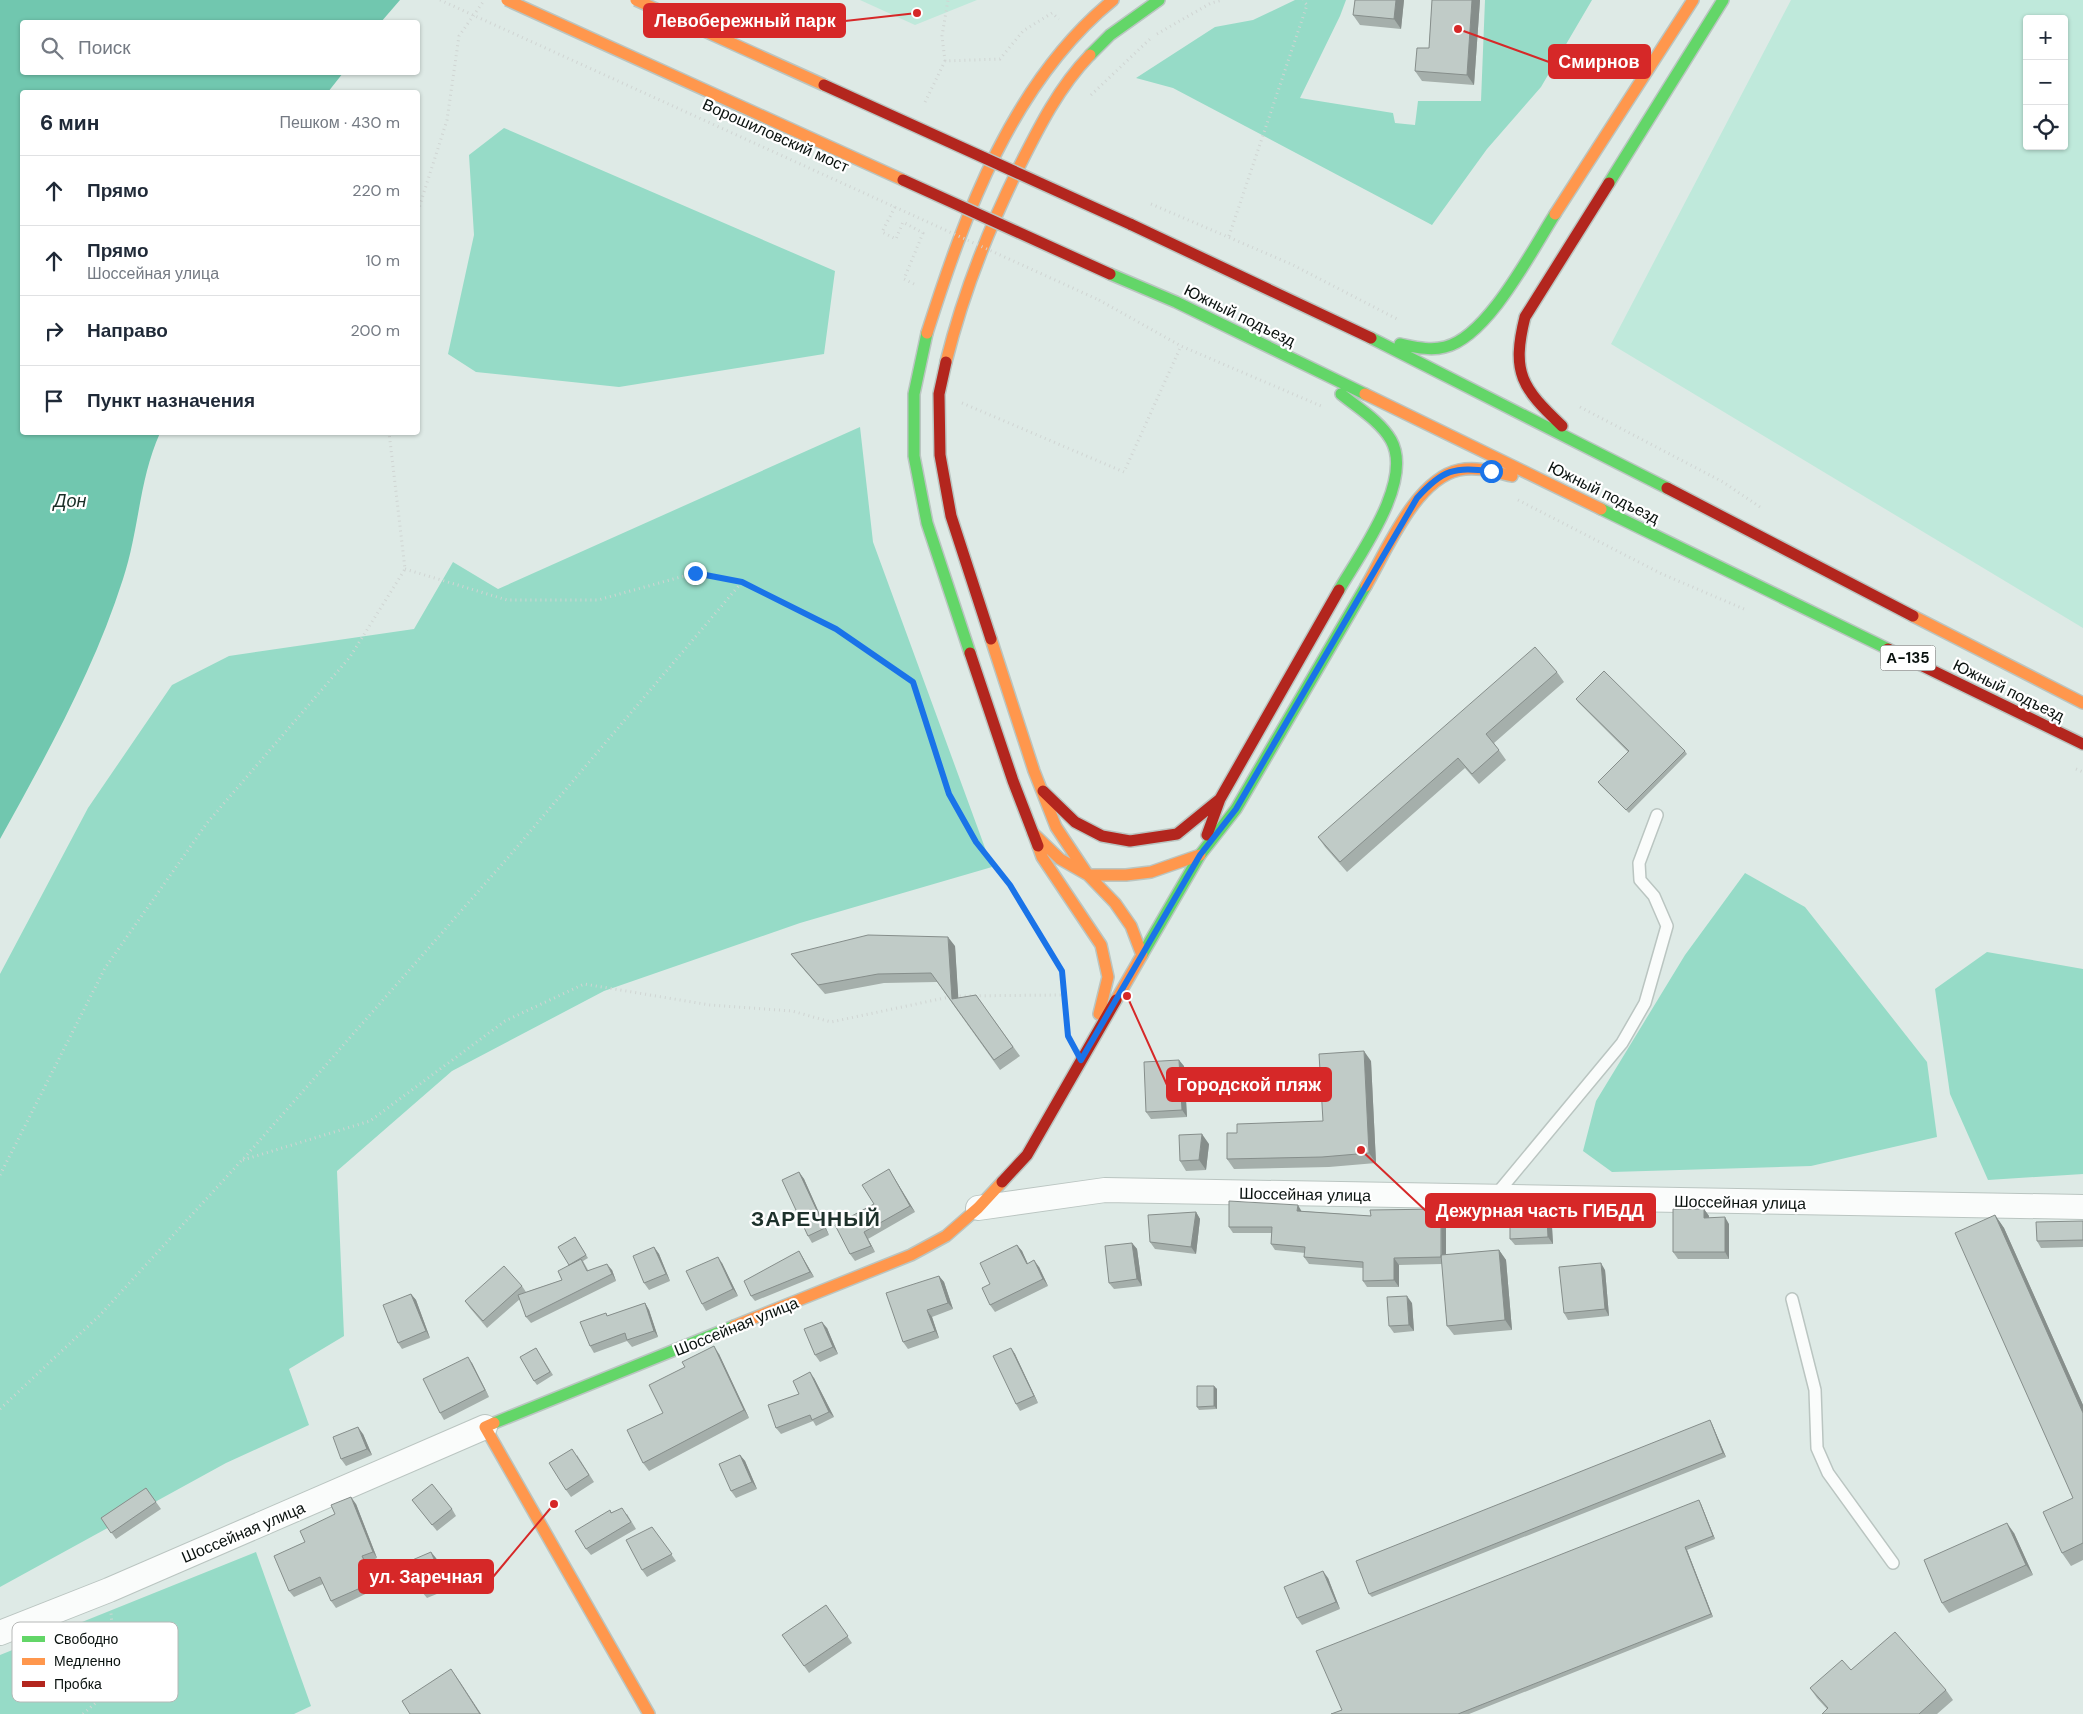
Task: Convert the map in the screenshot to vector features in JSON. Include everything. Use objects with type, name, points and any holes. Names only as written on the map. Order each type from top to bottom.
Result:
[{"type":"main road","name":"Ворошиловский мост","points":[[506,0],[1110,274]]},
{"type":"main road","name":"Южный подъезд","points":[[636,0],[1130,224],[1332,319],[1579,443],[2083,703]]},
{"type":"main road","points":[[1094,1037],[1108,977],[1101,946],[1091,928],[1056,882],[1042,857],[1013,781],[927,523],[914,456],[914,394],[926,335],[952,255],[982,185],[1012,124],[1021,107],[1060,51],[1087,21],[1114,0]]},
{"type":"main road","points":[[1142,955],[1131,926],[1115,903],[1088,875],[1056,827],[1034,771],[952,516],[940,454],[940,394],[958,313],[975,265],[1001,204],[1042,121],[1077,69],[1110,35],[1159,0]]},
{"type":"main road","points":[[1332,319],[1392,342],[1422,350],[1437,350],[1458,344],[1481,326],[1498,303],[1693,0]]},
{"type":"main road","points":[[1579,443],[1540,406],[1526,388],[1519,372],[1517,342],[1525,316],[1723,0]]},
{"type":"main road","name":"Южный подъезд","points":[[1110,274],[1176,302],[2083,744]]},
{"type":"main road","points":[[1200,855],[1220,799],[1390,499],[1396,477],[1398,459],[1393,444],[1385,431],[1308,366]]},
{"type":"main road","points":[[1033,834],[1060,859],[1088,875],[1126,875],[1150,872],[1200,855],[1236,809],[1414,504],[1431,483],[1443,474],[1463,468],[1491,471],[1555,486]]},
{"type":"main road","points":[[1043,792],[1075,822],[1102,836],[1130,841],[1177,834],[1220,799]]},
{"type":"main road","name":"Шоссейная улица","points":[[485,1427],[911,1255],[946,1236],[978,1208],[1027,1156],[1200,855]]},
{"type":"main road","points":[[485,1427],[649,1714]]},
{"type":"street","name":"Шоссейная улица","points":[[978,1208],[1106,1190],[2083,1207]]},
{"type":"street","name":"Шоссейная улица","points":[[28,1622],[109,1590],[485,1427]]},
{"type":"street","name":"Шоссейная улица","points":[[0,1633],[12,1628]]},
{"type":"lane","points":[[1494,1198],[1622,1043],[1645,1002],[1667,926],[1654,896],[1640,880],[1639,863],[1657,815]]},
{"type":"lane","points":[[1792,1299],[1815,1390],[1817,1448],[1828,1473],[1893,1563]]},
{"type":"path","name":"Ворошиловский мост","points":[[440,0],[1099,300],[1181,346],[1329,410]]},
{"type":"path","points":[[420,205],[447,120],[459,36],[484,0]]},
{"type":"path","points":[[925,102],[945,61],[942,36],[948,0]]},
{"type":"path","points":[[1089,97],[1153,36],[1211,2],[1223,0]]},
{"type":"path","points":[[1229,236],[1306,5],[1303,0]]},
{"type":"path","points":[[945,61],[1000,59],[1023,31],[1052,13],[1067,25]]},
{"type":"path","points":[[1149,203],[1291,264],[1405,321]]},
{"type":"path","points":[[895,207],[882,232],[896,240],[904,222],[923,233],[904,279],[917,286]]},
{"type":"path","points":[[945,236],[949,227]]},
{"type":"path","points":[[1004,258],[1008,249]]},
{"type":"path","points":[[960,411],[960,402],[1124,472],[1181,346]]},
{"type":"path","points":[[1572,404],[1723,482],[1763,509]]},
{"type":"path","points":[[0,1175],[105,968],[207,823],[350,656],[405,569],[388,435]]},
{"type":"path","points":[[1515,498],[1662,574],[1745,609]]},
{"type":"path","points":[[405,569],[507,600],[598,600],[695,573],[742,582],[836,629],[913,682],[949,794],[976,842],[1010,885],[1062,971],[1068,1036],[1072,1028]]},
{"type":"path","points":[[0,1409],[100,1315],[241,1161],[505,861],[742,582]]},
{"type":"path","points":[[2068,765],[2083,772]]},
{"type":"path","points":[[241,1161],[370,1121],[505,1022],[584,984],[710,1005],[792,1011],[831,1022],[954,996],[1064,995]]},
{"type":"path","points":[[109,1590],[112,1622]]},
{"type":"path","points":[[83,1714],[97,1702]]},
{"type":"shaded area","points":[[860,0],[977,0],[915,25]]},
{"type":"shaded area","points":[[1295,0],[1346,0],[1300,98],[1393,113],[1395,123],[1415,125],[1418,101],[1481,101],[1485,0],[1592,0],[1541,87],[1487,149],[1432,225],[1173,88],[1136,78],[1215,27],[1253,20]]},
{"type":"shaded area","points":[[1791,0],[2083,0],[2083,628],[1611,344]]},
{"type":"shaded area","points":[[504,128],[835,271],[824,354],[619,387],[476,372],[448,354],[474,235],[469,155]]},
{"type":"shaded area","points":[[860,427],[873,542],[992,867],[800,923],[604,991],[452,1071],[337,1171],[344,1336],[289,1369],[309,1425],[226,1463],[0,1587],[0,974],[88,808],[172,685],[229,656],[414,629],[453,562],[498,589]]},
{"type":"shaded area","points":[[1745,873],[1805,907],[1927,1062],[1937,1137],[1811,1166],[1612,1172],[1583,1151],[1596,1101],[1685,955]]},
{"type":"shaded area","points":[[1987,952],[2083,969],[2083,1174],[1988,1180],[1950,1094],[1935,989]]},
{"type":"shaded area","points":[[256,1552],[311,1706],[294,1714],[0,1714],[0,1655],[12,1650],[12,1702],[178,1702],[178,1622],[82,1622]]},
{"type":"water","name":"Дон","points":[[0,0],[400,0],[383,20],[20,20],[20,75],[341,75],[330,90],[20,90],[20,435],[159,435],[143,487],[133,542],[123,579],[98,646],[68,712],[0,839]]},
{"type":"building","points":[[1355,0],[1396,0],[1394,19],[1353,15]]},
{"type":"building","points":[[1432,0],[1472,0],[1467,75],[1415,71],[1417,48],[1429,48]]},
{"type":"building","points":[[1535,647],[1557,672],[1486,734],[1499,750],[1472,774],[1458,758],[1340,862],[1318,837]]},
{"type":"building","points":[[1604,671],[1685,751],[1626,810],[1598,782],[1629,751],[1576,699]]},
{"type":"building","points":[[868,935],[948,937],[952,999],[976,995],[1013,1047],[994,1060],[931,973],[878,974],[818,985],[791,954]]},
{"type":"building","points":[[1364,1051],[1369,1153],[1322,1157],[1227,1159],[1227,1133],[1237,1133],[1237,1124],[1323,1121],[1319,1054]]},
{"type":"building","points":[[1179,1060],[1182,1110],[1146,1112],[1144,1062]]},
{"type":"building","points":[[1202,1134],[1199,1160],[1180,1161],[1179,1135]]},
{"type":"building","points":[[889,1169],[910,1206],[864,1232],[871,1246],[850,1254],[835,1225],[874,1204],[862,1185]]},
{"type":"building","points":[[799,1172],[825,1228],[808,1236],[782,1180]]},
{"type":"building","points":[[1229,1201],[1298,1205],[1297,1211],[1371,1216],[1370,1210],[1441,1209],[1441,1257],[1394,1258],[1394,1280],[1363,1281],[1363,1262],[1304,1257],[1305,1247],[1271,1244],[1272,1227],[1229,1227]]},
{"type":"building","points":[[1673,1209],[1704,1209],[1704,1218],[1725,1217],[1725,1252],[1673,1252]]},
{"type":"building","points":[[1196,1212],[1191,1247],[1150,1242],[1148,1215]]},
{"type":"building","points":[[1995,1215],[2083,1413],[2083,1543],[2062,1553],[2043,1512],[2073,1498],[1955,1233]]},
{"type":"building","points":[[1547,1220],[1548,1237],[1510,1239],[1510,1222]]},
{"type":"building","points":[[2083,1221],[2083,1240],[2037,1241],[2036,1222]]},
{"type":"building","points":[[575,1237],[586,1255],[569,1265],[558,1247]]},
{"type":"building","points":[[1132,1243],[1137,1279],[1109,1283],[1105,1246]]},
{"type":"building","points":[[1017,1245],[1027,1264],[1034,1260],[1043,1279],[990,1305],[982,1288],[990,1284],[980,1263]]},
{"type":"building","points":[[654,1247],[666,1274],[644,1283],[633,1256]]},
{"type":"building","points":[[1499,1250],[1505,1320],[1447,1326],[1441,1255]]},
{"type":"building","points":[[799,1251],[810,1272],[751,1296],[744,1281]]},
{"type":"building","points":[[718,1257],[733,1289],[702,1304],[686,1271]]},
{"type":"building","points":[[581,1259],[587,1271],[607,1264],[612,1274],[526,1317],[518,1295],[562,1280],[558,1271]]},
{"type":"building","points":[[1601,1263],[1605,1309],[1564,1313],[1559,1267]]},
{"type":"building","points":[[504,1266],[522,1286],[483,1321],[465,1301]]},
{"type":"building","points":[[939,1276],[948,1303],[927,1310],[935,1331],[903,1342],[886,1293]]},
{"type":"building","points":[[411,1294],[426,1331],[398,1343],[383,1305]]},
{"type":"building","points":[[1407,1296],[1409,1325],[1389,1326],[1387,1297]]},
{"type":"building","points":[[645,1303],[654,1331],[627,1340],[625,1333],[590,1346],[580,1322],[606,1313],[607,1316]]},
{"type":"building","points":[[822,1322],[833,1347],[815,1355],[804,1329]]},
{"type":"building","points":[[714,1346],[744,1410],[643,1463],[627,1430],[663,1413],[649,1385],[685,1367],[682,1362]]},
{"type":"building","points":[[536,1348],[550,1372],[534,1381],[520,1357]]},
{"type":"building","points":[[1011,1348],[1034,1396],[1016,1404],[993,1356]]},
{"type":"building","points":[[468,1357],[485,1390],[440,1413],[423,1379]]},
{"type":"building","points":[[810,1372],[829,1412],[812,1420],[810,1415],[776,1428],[768,1405],[799,1394],[793,1381]]},
{"type":"building","points":[[1197,1386],[1214,1386],[1214,1406],[1197,1407]]},
{"type":"building","points":[[1710,1420],[1723,1453],[1369,1594],[1356,1561]]},
{"type":"building","points":[[358,1427],[367,1449],[341,1459],[333,1437]]},
{"type":"building","points":[[572,1449],[589,1475],[566,1490],[549,1463]]},
{"type":"building","points":[[740,1455],[752,1482],[731,1491],[719,1464]]},
{"type":"building","points":[[432,1484],[452,1509],[432,1525],[412,1500]]},
{"type":"building","points":[[146,1488],[156,1502],[111,1533],[101,1518]]},
{"type":"building","points":[[351,1497],[373,1552],[362,1556],[374,1582],[331,1601],[320,1577],[289,1591],[274,1556],[305,1542],[300,1531],[335,1514],[331,1505]]},
{"type":"building","points":[[1699,1500],[1713,1536],[1685,1547],[1711,1614],[1458,1714],[1331,1714],[1342,1710],[1316,1651]]},
{"type":"building","points":[[622,1508],[631,1522],[586,1549],[575,1531],[610,1510],[611,1513]]},
{"type":"building","points":[[2007,1523],[2026,1565],[1942,1603],[1924,1560]]},
{"type":"building","points":[[652,1527],[672,1554],[642,1570],[626,1540]]},
{"type":"building","points":[[431,1552],[444,1583],[422,1592],[410,1561]]},
{"type":"building","points":[[1323,1571],[1336,1602],[1297,1618],[1284,1587]]},
{"type":"building","points":[[826,1605],[848,1636],[804,1666],[782,1635]]},
{"type":"building","points":[[1895,1632],[1946,1690],[1919,1714],[1822,1714],[1828,1708],[1810,1688],[1842,1660],[1851,1670]]},
{"type":"building","points":[[451,1669],[480,1714],[410,1714],[402,1701]]},
{"type":"traffic: fast","points":[[1090,55],[1110,35],[1159,0]]},
{"type":"traffic: fast","points":[[1609,183],[1723,0]]},
{"type":"traffic: fast","points":[[1400,344],[1428,349],[1445,347],[1461,340],[1477,327],[1508,290],[1555,214]]},
{"type":"traffic: fast","points":[[1110,274],[1176,302],[1365,394]]},
{"type":"traffic: fast","points":[[927,333],[914,394],[914,456],[927,523],[970,653]]},
{"type":"traffic: fast","points":[[1371,338],[1667,488]]},
{"type":"traffic: fast","points":[[1339,590],[1382,517],[1396,476],[1396,457],[1391,440],[1368,415],[1341,394]]},
{"type":"traffic: fast","points":[[1601,509],[1888,649]]},
{"type":"traffic: fast","points":[[1142,955],[1200,855],[1236,809],[1366,586]]},
{"type":"traffic: fast","points":[[494,1423],[734,1326]]},
{"type":"traffic: slow","points":[[507,0],[903,180]]},
{"type":"traffic: slow","points":[[636,0],[824,85]]},
{"type":"traffic: slow","points":[[927,333],[958,242],[976,197],[996,153],[1020,110],[1047,70],[1078,33],[1113,0]]},
{"type":"traffic: slow","points":[[1555,214],[1693,0]]},
{"type":"traffic: slow","points":[[946,362],[968,287],[1008,191],[1050,108],[1069,80],[1090,55]]},
{"type":"traffic: slow","points":[[1365,394],[1601,509]]},
{"type":"traffic: slow","points":[[1366,586],[1404,518],[1429,487],[1444,476],[1466,469],[1486,470],[1512,476]]},
{"type":"traffic: slow","points":[[1913,616],[2083,703]]},
{"type":"traffic: slow","points":[[991,639],[1034,771],[1056,827],[1088,875],[1115,903],[1131,926],[1142,955],[1116,1000]]},
{"type":"traffic: slow","points":[[1033,833],[1060,859],[1088,875],[1126,875],[1151,872],[1200,855]]},
{"type":"traffic: slow","points":[[1038,846],[1042,857],[1101,945],[1108,977],[1099,1014]]},
{"type":"traffic: slow","points":[[734,1326],[911,1255],[946,1236],[978,1208],[1002,1182]]},
{"type":"traffic: slow","points":[[494,1423],[485,1427],[649,1714]]},
{"type":"traffic: jam","points":[[824,85],[1130,224]]},
{"type":"traffic: jam","points":[[903,180],[1110,274]]},
{"type":"traffic: jam","points":[[1562,426],[1537,401],[1523,378],[1519,352],[1521,336],[1525,317],[1609,183]]},
{"type":"traffic: jam","points":[[1130,224],[1371,338]]},
{"type":"traffic: jam","points":[[946,362],[939,394],[940,455],[951,516],[991,639]]},
{"type":"traffic: jam","points":[[1667,488],[1913,616]]},
{"type":"traffic: jam","points":[[1207,835],[1220,799],[1339,590]]},
{"type":"traffic: jam","points":[[1888,649],[2083,744]]},
{"type":"traffic: jam","points":[[970,653],[1013,781],[1038,846]]},
{"type":"traffic: jam","points":[[1043,791],[1075,822],[1102,836],[1130,841],[1177,834],[1220,799]]},
{"type":"traffic: jam","points":[[1002,1182],[1027,1155],[1116,1000]]},
{"type":"place","name":"Левобережный парк","points":[[917,13]]},
{"type":"place","name":"Смирнов","points":[[1458,29]]},
{"type":"place","name":"Городской пляж","points":[[1127,996]]},
{"type":"place","name":"Дежурная часть ГИБДД","points":[[1361,1150]]},
{"type":"place","name":"ул. Заречная","points":[[554,1504]]},
{"type":"district","name":"ЗАРЕЧНЫЙ","points":[[816,1219]]},
{"type":"route","points":[[695,573],[742,582],[836,629],[913,682],[949,794],[976,842],[1010,885],[1062,971],[1068,1036],[1081,1060],[1200,855],[1236,809],[1417,498],[1431,483],[1443,474],[1463,468],[1491,471]]}]
